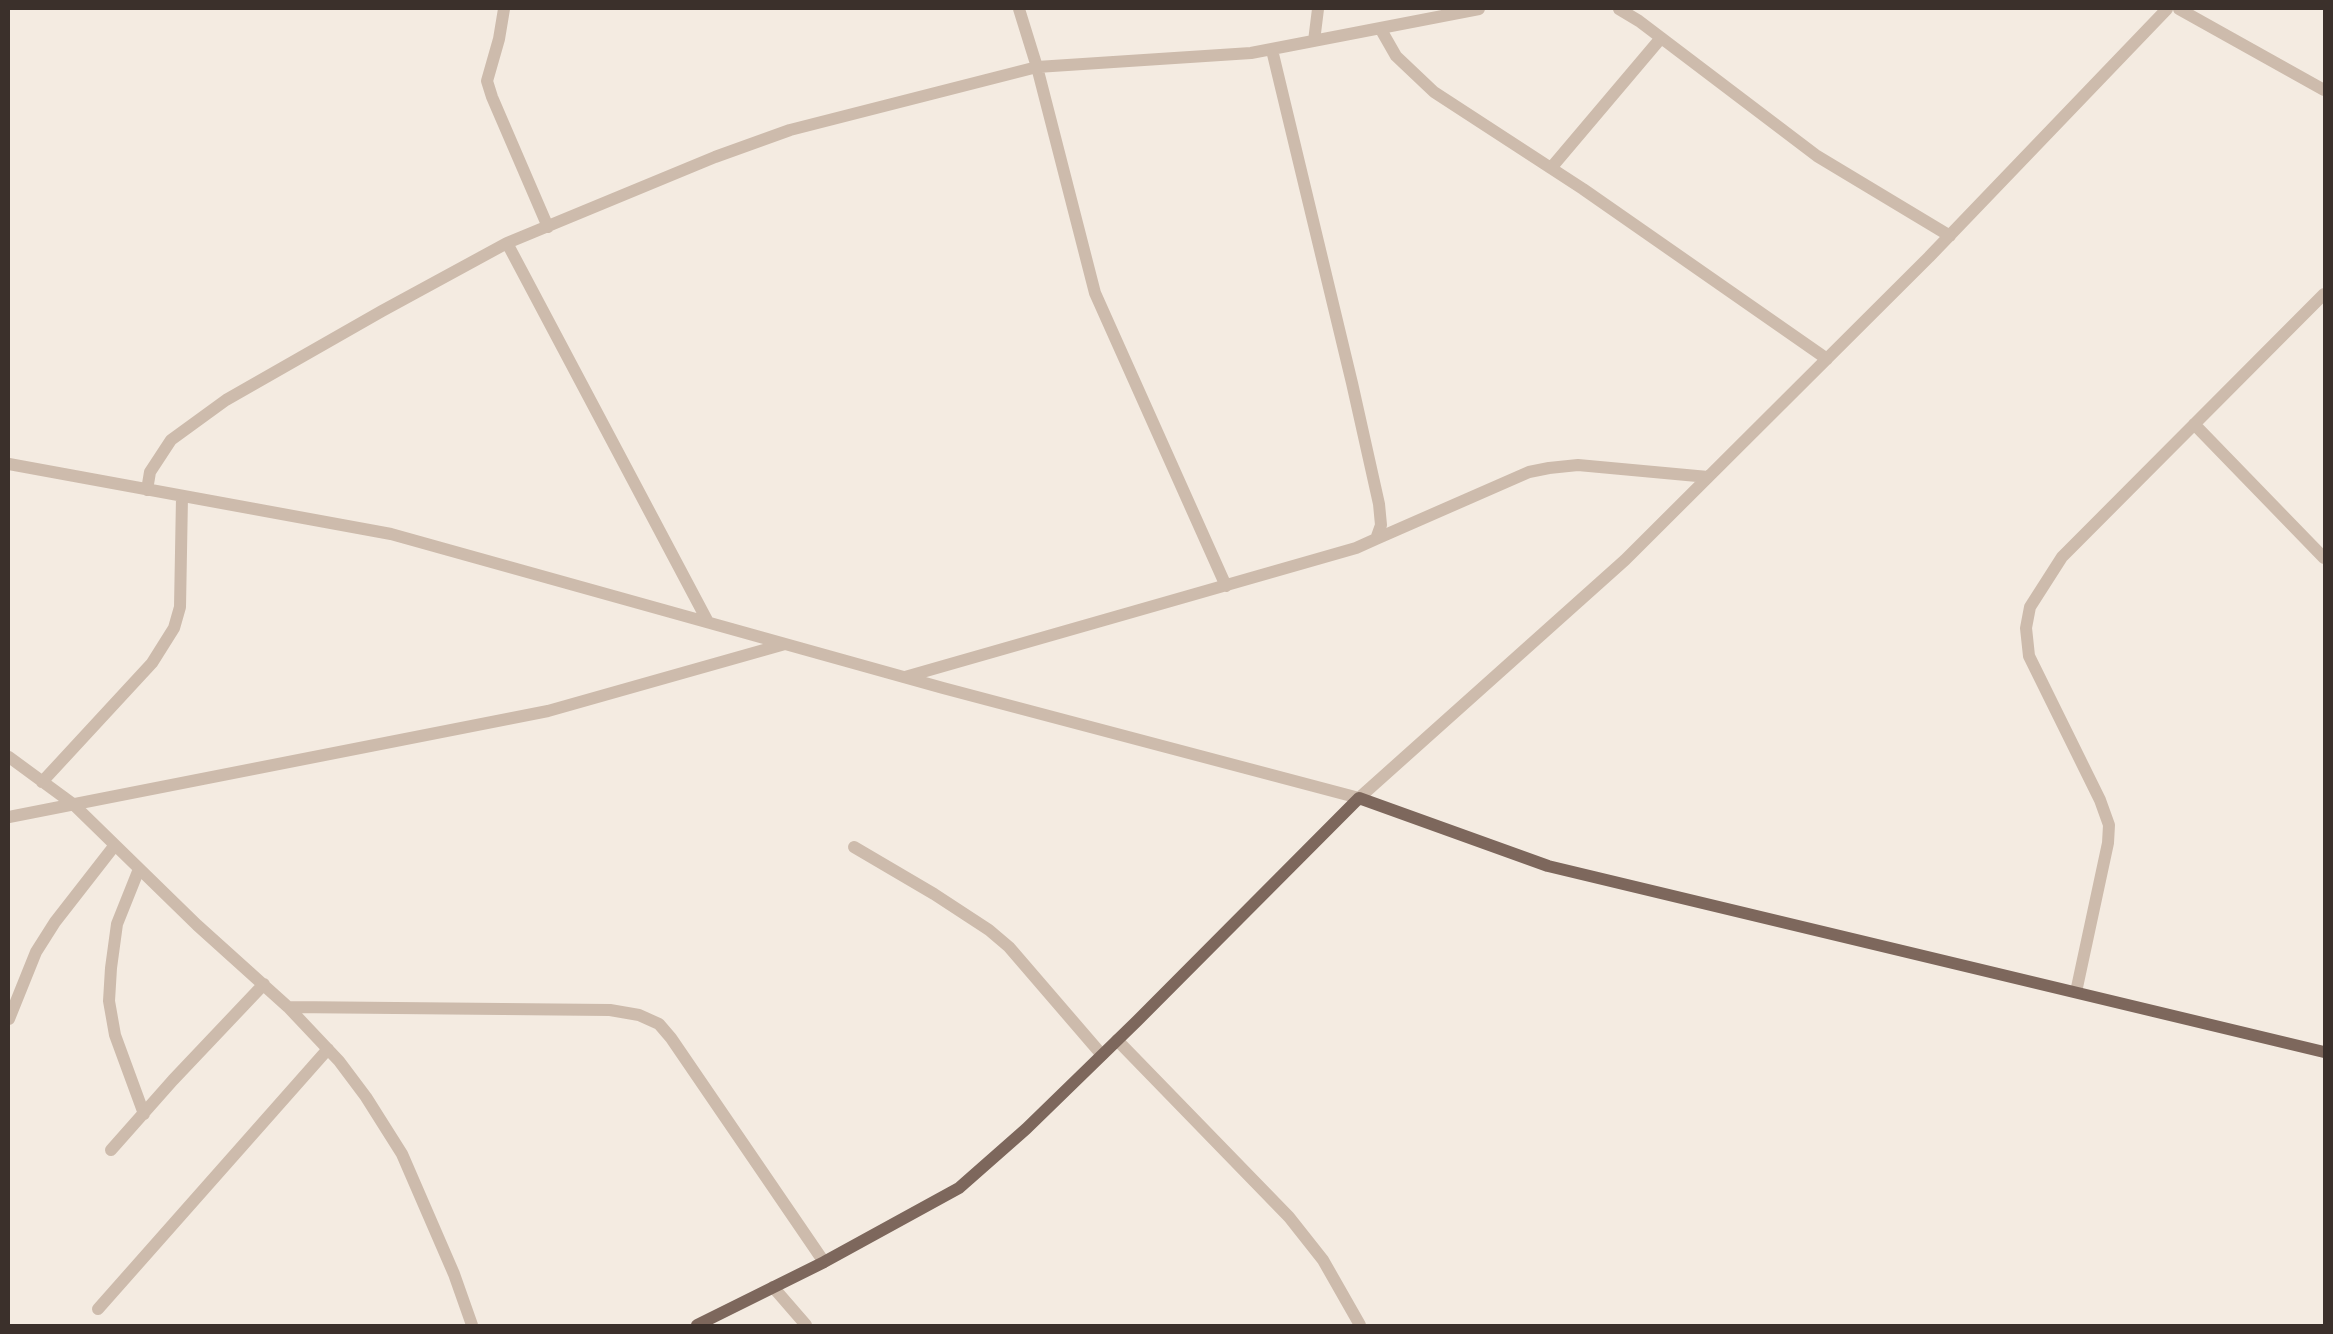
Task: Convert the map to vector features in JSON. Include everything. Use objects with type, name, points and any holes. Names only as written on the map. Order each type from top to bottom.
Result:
[{"type":"main road","points":[[697,1325],[824,1262],[959,1188],[1026,1129],[1102,1055],[1358,798],[1548,866],[2324,1052]]},
{"type":"street","points":[[504,9],[499,39],[487,81],[492,97],[548,227]]},
{"type":"street","points":[[1019,9],[1095,293],[1226,586]]},
{"type":"street","points":[[1314,41],[1318,9]]},
{"type":"street","points":[[147,490],[150,472],[171,440],[226,400],[373,316],[507,243],[715,157],[790,130],[1036,67],[1220,56],[1272,50],[1479,9]]},
{"type":"street","points":[[1619,9],[1661,38],[1818,156],[1950,236]]},
{"type":"street","points":[[9,464],[391,534],[905,677],[1358,798],[1625,560],[1950,236],[2168,9]]},
{"type":"street","points":[[2179,9],[2324,90]]},
{"type":"street","points":[[1380,28],[1396,56],[1434,92],[1551,168],[1827,359]]},
{"type":"street","points":[[1551,168],[1661,38]]},
{"type":"street","points":[[1272,50],[1352,382],[1379,504],[1381,525],[1376,539]]},
{"type":"street","points":[[507,243],[708,622]]},
{"type":"street","points":[[2076,992],[2108,843],[2109,825],[2100,800],[2029,656],[2026,628],[2030,607],[2062,557],[2324,294]]},
{"type":"street","points":[[2194,424],[2324,558]]},
{"type":"street","points":[[905,677],[1356,548],[1520,476],[1549,468],[1578,464],[1708,477]]},
{"type":"street","points":[[42,782],[152,663],[174,628],[180,607],[182,497]]},
{"type":"street","points":[[9,817],[548,711],[785,644]]},
{"type":"street","points":[[9,758],[73,804],[197,925],[288,1007],[328,1049],[366,1097],[402,1154],[454,1274],[472,1325]]},
{"type":"street","points":[[9,1020],[36,952],[55,922],[115,845]]},
{"type":"street","points":[[854,847],[934,894],[989,930],[1009,947],[1102,1055]]},
{"type":"street","points":[[139,869],[117,924],[109,1001],[115,1036],[144,1114]]},
{"type":"street","points":[[111,1150],[264,984]]},
{"type":"street","points":[[288,1007],[610,1010],[638,1016],[659,1024],[671,1038],[824,1262]]},
{"type":"street","points":[[1117,1040],[1289,1218],[1323,1260],[1360,1325]]},
{"type":"street","points":[[98,1309],[328,1049]]},
{"type":"street","points":[[773,1287],[806,1325]]}]
